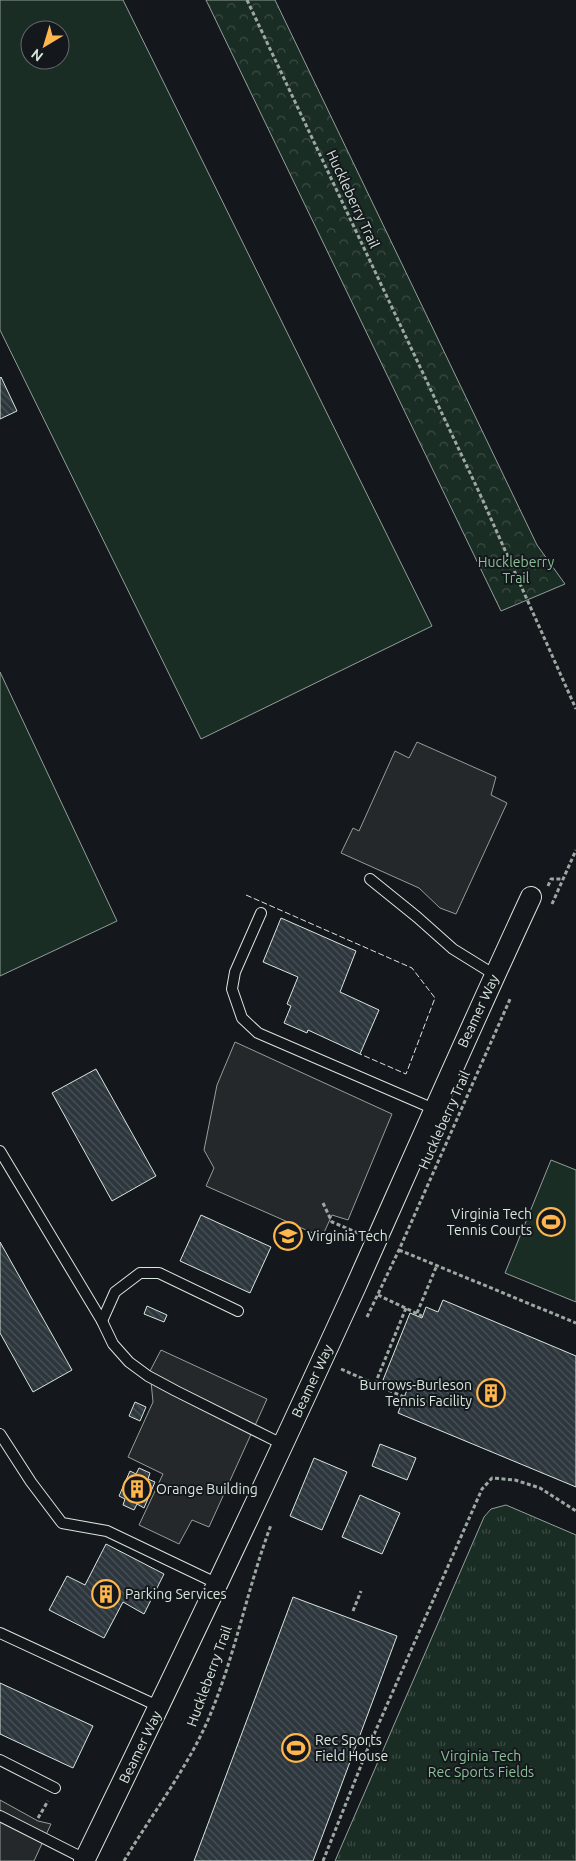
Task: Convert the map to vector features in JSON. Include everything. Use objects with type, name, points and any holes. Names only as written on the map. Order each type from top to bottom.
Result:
[{"type":"street","name":"Beamer Way","points":[[85,1860],[218,1584],[356,1285],[531,896]]},
{"type":"lane","points":[[370,879],[453,949],[495,975]]},
{"type":"lane","points":[[260,913],[235,972],[232,989],[242,1018],[258,1033],[434,1109]]},
{"type":"lane","points":[[0,1151],[102,1321],[113,1344],[130,1362],[148,1376],[282,1444]]},
{"type":"lane","points":[[102,1321],[115,1292],[140,1273],[159,1273],[238,1311]]},
{"type":"lane","points":[[0,1434],[31,1482],[62,1523],[107,1531],[218,1584]]},
{"type":"lane","points":[[0,1633],[160,1707]]},
{"type":"lane","points":[[0,1760],[55,1788]]},
{"type":"lane","points":[[0,1816],[85,1860]]},
{"type":"path","name":"Huckleberry Trail","points":[[247,0],[480,492],[576,709]]},
{"type":"path","points":[[551,908],[576,850]]},
{"type":"path","name":"Huckleberry Trail","points":[[366,1320],[513,992]]},
{"type":"path","points":[[323,1203],[332,1222],[358,1233]]},
{"type":"path","points":[[399,1250],[576,1323]]},
{"type":"path","points":[[417,1313],[437,1266]]},
{"type":"path","points":[[378,1295],[422,1316]]},
{"type":"path","points":[[375,1384],[406,1308]]},
{"type":"path","points":[[346,1362],[342,1370],[404,1397]]},
{"type":"path","points":[[323,1861],[368,1748],[482,1489],[492,1478],[515,1480],[540,1488],[576,1511]]},
{"type":"path","name":"Huckleberry Trail","points":[[124,1861],[190,1754],[208,1720],[222,1682],[272,1520]]},
{"type":"path","points":[[353,1611],[361,1591]]},
{"type":"path","points":[[30,1832],[55,1788]]},
{"type":"green space","points":[[0,0],[123,0],[432,626],[201,739],[0,330]]},
{"type":"green space","name":"Huckleberry Trail","points":[[206,0],[275,0],[537,545],[565,584],[501,611]]},
{"type":"green space","points":[[0,672],[117,921],[0,976]]},
{"type":"green space","name":"Virginia Tech Tennis Courts","points":[[551,1160],[576,1170],[576,1302],[505,1273]]},
{"type":"green space","name":"Virginia Tech Rec Sports Fields","points":[[506,1505],[576,1535],[576,1861],[335,1861],[484,1517],[491,1509]]},
{"type":"shaded area","points":[[417,742],[496,777],[491,795],[507,803],[456,914],[440,908],[419,888],[341,853],[353,828],[359,831],[395,751],[409,758]]},
{"type":"shaded area","points":[[235,1042],[392,1114],[348,1220],[332,1215],[322,1237],[206,1186],[214,1168],[204,1150],[217,1085]]},
{"type":"shaded area","points":[[161,1350],[267,1399],[209,1527],[192,1520],[179,1544],[139,1525],[163,1474],[128,1457],[153,1402],[150,1371]]},
{"type":"shaded area","points":[[0,1800],[38,1821],[51,1824],[34,1861],[0,1861]]},
{"type":"building","points":[[0,378],[17,411],[0,419]]},
{"type":"building","points":[[281,918],[356,951],[340,992],[379,1010],[360,1054],[308,1030],[307,1033],[284,1023],[291,1006],[287,1004],[298,977],[263,962]]},
{"type":"building","points":[[96,1069],[156,1176],[112,1201],[52,1093]]},
{"type":"building","points":[[201,1215],[271,1247],[250,1293],[180,1261]]},
{"type":"building","points":[[0,1242],[72,1370],[33,1392],[0,1333]]},
{"type":"building","name":"Burrows-Burleson Tennis Facility","points":[[443,1300],[576,1356],[576,1487],[398,1413],[407,1390],[383,1380],[410,1313],[422,1318],[426,1307],[438,1312]]},
{"type":"building","points":[[147,1306],[167,1315],[164,1322],[144,1314]]},
{"type":"building","points":[[135,1402],[146,1407],[140,1421],[129,1416]]},
{"type":"building","points":[[380,1444],[416,1458],[407,1480],[372,1466]]},
{"type":"building","points":[[314,1458],[347,1472],[322,1530],[290,1516]]},
{"type":"building","name":"Orange Building","points":[[139,1468],[150,1473],[148,1479],[155,1482],[144,1508],[137,1504],[134,1510],[123,1505],[125,1499],[119,1496],[130,1471],[136,1474]]},
{"type":"building","points":[[360,1495],[400,1513],[382,1554],[342,1537]]},
{"type":"building","name":"Parking Services","points":[[106,1544],[164,1574],[144,1614],[123,1602],[104,1638],[49,1610],[67,1576],[85,1585]]},
{"type":"building","name":"Rec Sports Field House","points":[[293,1597],[397,1636],[313,1861],[194,1861]]},
{"type":"building","points":[[0,1683],[93,1726],[73,1768],[0,1734]]},
{"type":"fence","points":[[246,895],[412,968],[435,998],[406,1074],[360,1054]]},
{"type":"place","name":"Virginia Tech Tennis Courts","points":[[551,1222]]},
{"type":"place","name":"Virginia Tech","points":[[288,1236]]},
{"type":"place","name":"Burrows-Burleson Tennis Facility","points":[[491,1393]]},
{"type":"place","name":"Orange Building","points":[[137,1489]]},
{"type":"place","name":"Parking Services","points":[[106,1594]]},
{"type":"place","name":"Rec Sports Field House","points":[[296,1748]]}]
